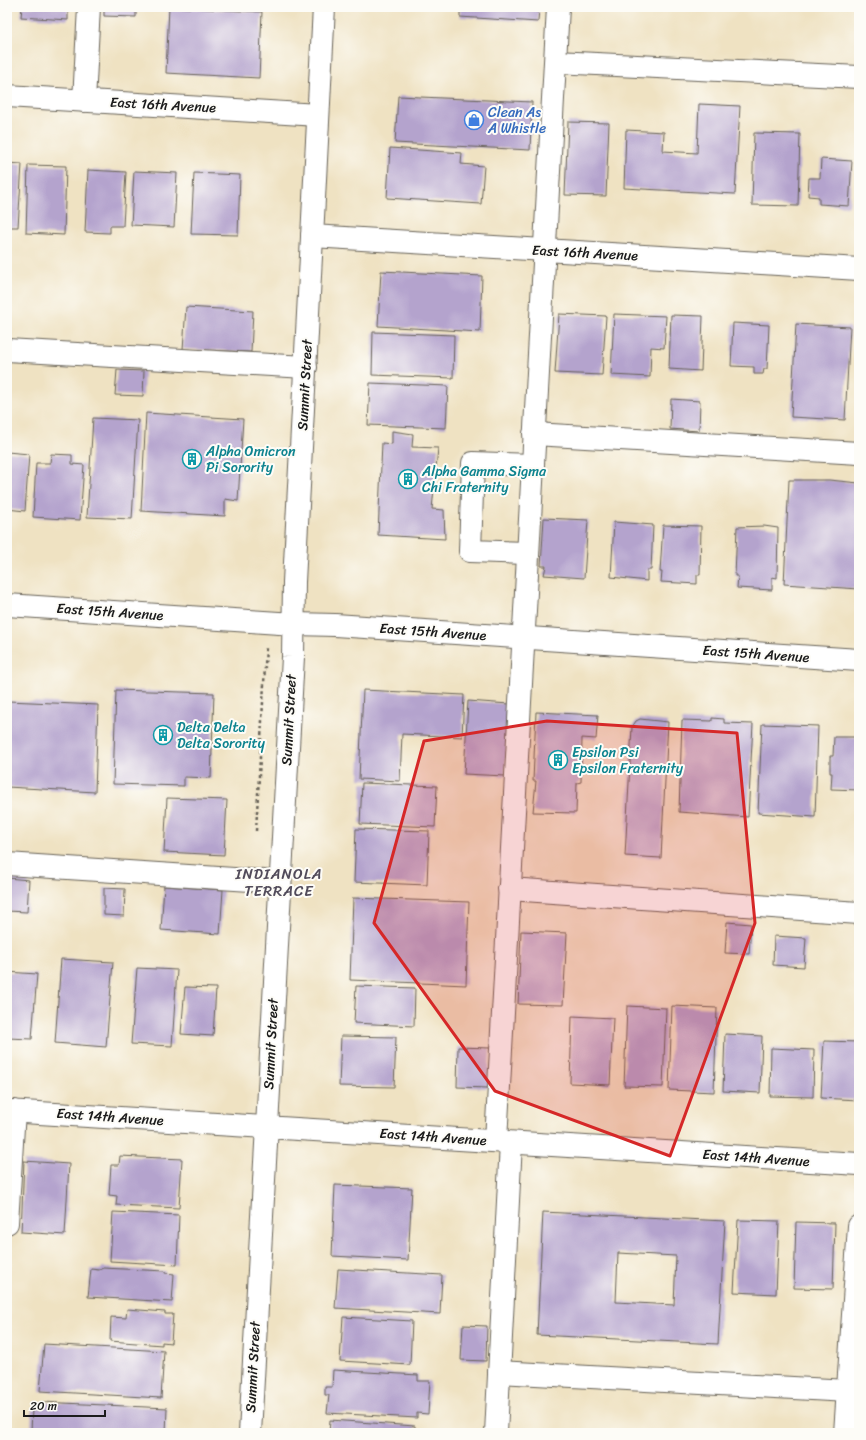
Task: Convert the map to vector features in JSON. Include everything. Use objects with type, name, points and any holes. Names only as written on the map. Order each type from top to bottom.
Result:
[{"type":"street","points":[[84,100],[89,7]]},
{"type":"street","name":"Summit Street","points":[[250,1433],[294,624],[294,582],[324,7]]},
{"type":"street","points":[[496,1433],[499,1372],[509,889],[558,7]]},
{"type":"street","points":[[556,62],[859,77]]},
{"type":"street","name":"East 16th Avenue","points":[[7,96],[318,115]]},
{"type":"street","name":"East 16th Avenue","points":[[312,236],[859,269]]},
{"type":"street","points":[[7,350],[306,367]]},
{"type":"street","points":[[534,434],[859,453]]},
{"type":"street","points":[[528,553],[470,551],[473,463],[533,465]]},
{"type":"street","name":"East 15th Avenue","points":[[7,605],[859,660]]},
{"type":"street","points":[[7,864],[280,882]]},
{"type":"street","points":[[509,889],[859,913]]},
{"type":"street","points":[[7,1223],[11,1111]]},
{"type":"street","name":"East 14th Avenue","points":[[11,1111],[859,1164]]},
{"type":"street","points":[[845,1433],[859,1226]]},
{"type":"street","points":[[499,1372],[848,1391]]},
{"type":"path","points":[[256,834],[267,622]]},
{"type":"highlighted area","points":[[547,721],[737,733],[755,923],[670,1156],[495,1091],[374,923],[424,741]]},
{"type":"building","points":[[22,7],[68,7],[68,20],[21,17]]},
{"type":"building","points":[[104,7],[136,7],[136,17],[104,16]]},
{"type":"building","points":[[169,7],[262,12],[259,78],[166,73]]},
{"type":"building","points":[[460,7],[539,7],[538,22],[460,17]]},
{"type":"building","points":[[741,7],[741,9],[723,8]]},
{"type":"building","points":[[398,96],[532,102],[530,150],[395,143]]},
{"type":"building","points":[[699,104],[740,106],[735,194],[624,188],[626,130],[664,132],[663,151],[697,153]]},
{"type":"building","points":[[568,122],[609,123],[606,196],[565,195]]},
{"type":"building","points":[[754,133],[800,134],[798,206],[752,205]]},
{"type":"building","points":[[390,148],[462,153],[461,164],[484,166],[481,204],[387,198]]},
{"type":"building","points":[[821,159],[852,161],[849,206],[819,204],[819,197],[808,196],[809,178],[820,178]]},
{"type":"building","points":[[7,163],[22,164],[18,227],[7,227]]},
{"type":"building","points":[[28,165],[66,166],[64,235],[26,233]]},
{"type":"building","points":[[88,170],[126,172],[123,226],[110,226],[110,233],[85,232]]},
{"type":"building","points":[[134,171],[177,173],[174,227],[131,225]]},
{"type":"building","points":[[194,173],[240,175],[238,235],[191,234]]},
{"type":"building","points":[[381,271],[482,276],[480,332],[378,326]]},
{"type":"building","points":[[186,307],[253,311],[251,352],[183,349]]},
{"type":"building","points":[[559,314],[606,316],[602,375],[555,373]]},
{"type":"building","points":[[614,314],[666,316],[664,348],[651,347],[650,377],[611,375]]},
{"type":"building","points":[[671,315],[703,316],[701,371],[669,369]]},
{"type":"building","points":[[733,323],[769,325],[767,369],[764,369],[763,374],[754,374],[754,367],[731,366]]},
{"type":"building","points":[[796,324],[850,327],[845,420],[791,417]]},
{"type":"building","points":[[373,332],[454,335],[453,378],[372,375]]},
{"type":"building","points":[[117,370],[144,371],[143,396],[115,395]]},
{"type":"building","points":[[370,383],[448,386],[446,428],[368,425]]},
{"type":"building","points":[[671,399],[700,401],[699,431],[670,429]]},
{"type":"building","name":"Alpha Omicron Pi Sorority","points":[[146,413],[243,419],[238,501],[225,499],[225,516],[141,511]]},
{"type":"building","points":[[93,418],[138,420],[132,519],[87,517]]},
{"type":"building","name":"Alpha Gamma Sigma Chi Fraternity","points":[[392,431],[413,434],[412,447],[438,448],[432,509],[444,510],[445,539],[378,535],[382,443],[392,444]]},
{"type":"building","points":[[7,452],[29,454],[25,511],[7,509]]},
{"type":"building","points":[[51,454],[72,455],[72,464],[84,465],[80,520],[33,517],[36,463],[50,463]]},
{"type":"building","points":[[789,480],[829,480],[859,483],[859,589],[784,584]]},
{"type":"building","points":[[544,518],[588,520],[584,578],[544,575],[546,566],[541,566]]},
{"type":"building","points":[[614,522],[653,525],[651,570],[647,570],[647,581],[611,577]]},
{"type":"building","points":[[663,525],[701,526],[700,575],[697,575],[697,584],[661,582],[662,572],[660,572]]},
{"type":"building","points":[[764,526],[778,528],[777,578],[772,577],[772,590],[737,588],[738,576],[735,576],[737,527]]},
{"type":"building","name":"Delta Delta Delta Sorority","points":[[116,690],[214,693],[211,778],[184,777],[184,786],[113,784]]},
{"type":"building","points":[[363,690],[464,695],[462,737],[402,734],[400,781],[359,779]]},
{"type":"building","points":[[8,701],[98,705],[95,792],[7,787]]},
{"type":"building","points":[[468,701],[509,704],[505,776],[464,774]]},
{"type":"building","name":"Epsilon Psi Epsilon Fraternity","points":[[536,712],[598,715],[596,739],[582,738],[581,782],[577,783],[576,813],[533,812],[536,781],[533,781]]},
{"type":"building","points":[[712,718],[724,719],[724,723],[753,724],[748,817],[679,812],[682,720],[712,721]]},
{"type":"building","points":[[640,719],[668,722],[661,858],[625,856],[632,727],[636,721]]},
{"type":"building","points":[[762,724],[818,726],[815,817],[758,813]]},
{"type":"building","points":[[834,737],[859,737],[859,790],[831,789],[832,773],[830,773],[830,756],[833,756]]},
{"type":"building","points":[[362,783],[437,786],[435,827],[360,824]]},
{"type":"building","points":[[167,798],[227,800],[224,855],[164,852]]},
{"type":"building","points":[[356,829],[429,831],[427,885],[354,882]]},
{"type":"building","points":[[7,878],[29,880],[27,912],[7,911]]},
{"type":"building","points":[[164,886],[223,890],[220,934],[161,930]]},
{"type":"building","points":[[104,888],[125,889],[124,916],[104,915]]},
{"type":"building","points":[[353,898],[469,902],[466,985],[350,980]]},
{"type":"building","points":[[727,922],[751,924],[749,954],[725,953]]},
{"type":"building","points":[[521,931],[567,933],[563,1005],[518,1004]]},
{"type":"building","points":[[774,936],[806,938],[804,967],[773,965]]},
{"type":"building","points":[[61,959],[113,962],[106,1047],[55,1043]]},
{"type":"building","points":[[137,968],[177,970],[172,1046],[131,1044]]},
{"type":"building","points":[[7,972],[37,974],[32,1039],[7,1038]]},
{"type":"building","points":[[356,986],[415,988],[414,1026],[354,1023]]},
{"type":"building","points":[[185,987],[216,988],[213,1036],[181,1034]]},
{"type":"building","points":[[627,1006],[666,1008],[663,1087],[624,1086]]},
{"type":"building","points":[[672,1006],[717,1008],[714,1092],[669,1090]]},
{"type":"building","points":[[572,1016],[613,1018],[610,1085],[570,1083]]},
{"type":"building","points":[[725,1034],[762,1036],[760,1093],[723,1091]]},
{"type":"building","points":[[341,1036],[396,1037],[394,1087],[339,1086]]},
{"type":"building","points":[[824,1041],[859,1042],[858,1100],[821,1098]]},
{"type":"building","points":[[458,1047],[490,1048],[488,1088],[457,1087]]},
{"type":"building","points":[[771,1048],[814,1050],[813,1097],[770,1096]]},
{"type":"building","points":[[120,1156],[182,1159],[179,1208],[116,1205],[117,1196],[109,1195],[111,1165],[119,1165]]},
{"type":"building","points":[[24,1161],[69,1164],[65,1235],[21,1232]]},
{"type":"building","points":[[335,1185],[412,1188],[408,1260],[332,1256]]},
{"type":"building","points":[[113,1212],[179,1215],[177,1265],[110,1261]]},
{"type":"building","points":[[543,1212],[725,1221],[718,1344],[537,1335]],"holes":[[[618,1253],[676,1256],[674,1305],[616,1302]]]},
{"type":"building","points":[[738,1220],[779,1221],[776,1294],[734,1292]]},
{"type":"building","points":[[796,1222],[835,1223],[833,1289],[794,1288]]},
{"type":"building","points":[[103,1268],[165,1271],[165,1273],[174,1274],[172,1302],[88,1297],[91,1269],[99,1270]]},
{"type":"building","points":[[338,1269],[442,1275],[440,1314],[335,1308]]},
{"type":"building","points":[[127,1309],[173,1314],[171,1343],[162,1342],[162,1345],[110,1341],[111,1317],[126,1318]]},
{"type":"building","points":[[343,1317],[412,1321],[410,1365],[340,1361]]},
{"type":"building","points":[[463,1325],[487,1326],[486,1361],[461,1360]]},
{"type":"building","points":[[44,1344],[164,1351],[161,1398],[40,1391]]},
{"type":"building","points":[[333,1370],[418,1375],[418,1381],[430,1381],[428,1414],[417,1413],[417,1418],[327,1413],[329,1395],[325,1395],[325,1387],[332,1387]]},
{"type":"building","points":[[42,1402],[167,1408],[166,1433],[31,1433],[32,1408],[42,1408]]},
{"type":"building","points":[[330,1420],[415,1426],[415,1433],[329,1433]]},
{"type":"place","name":"Clean As A Whistle","points":[[474,120]]},
{"type":"place","name":"Alpha Omicron Pi Sorority","points":[[192,459]]},
{"type":"place","name":"Alpha Gamma Sigma Chi Fraternity","points":[[408,479]]},
{"type":"place","name":"Delta Delta Delta Sorority","points":[[163,735]]},
{"type":"place","name":"Epsilon Psi Epsilon Fraternity","points":[[558,760]]},
{"type":"district","name":"INDIANOLA TERRACE","points":[[279,882]]}]
